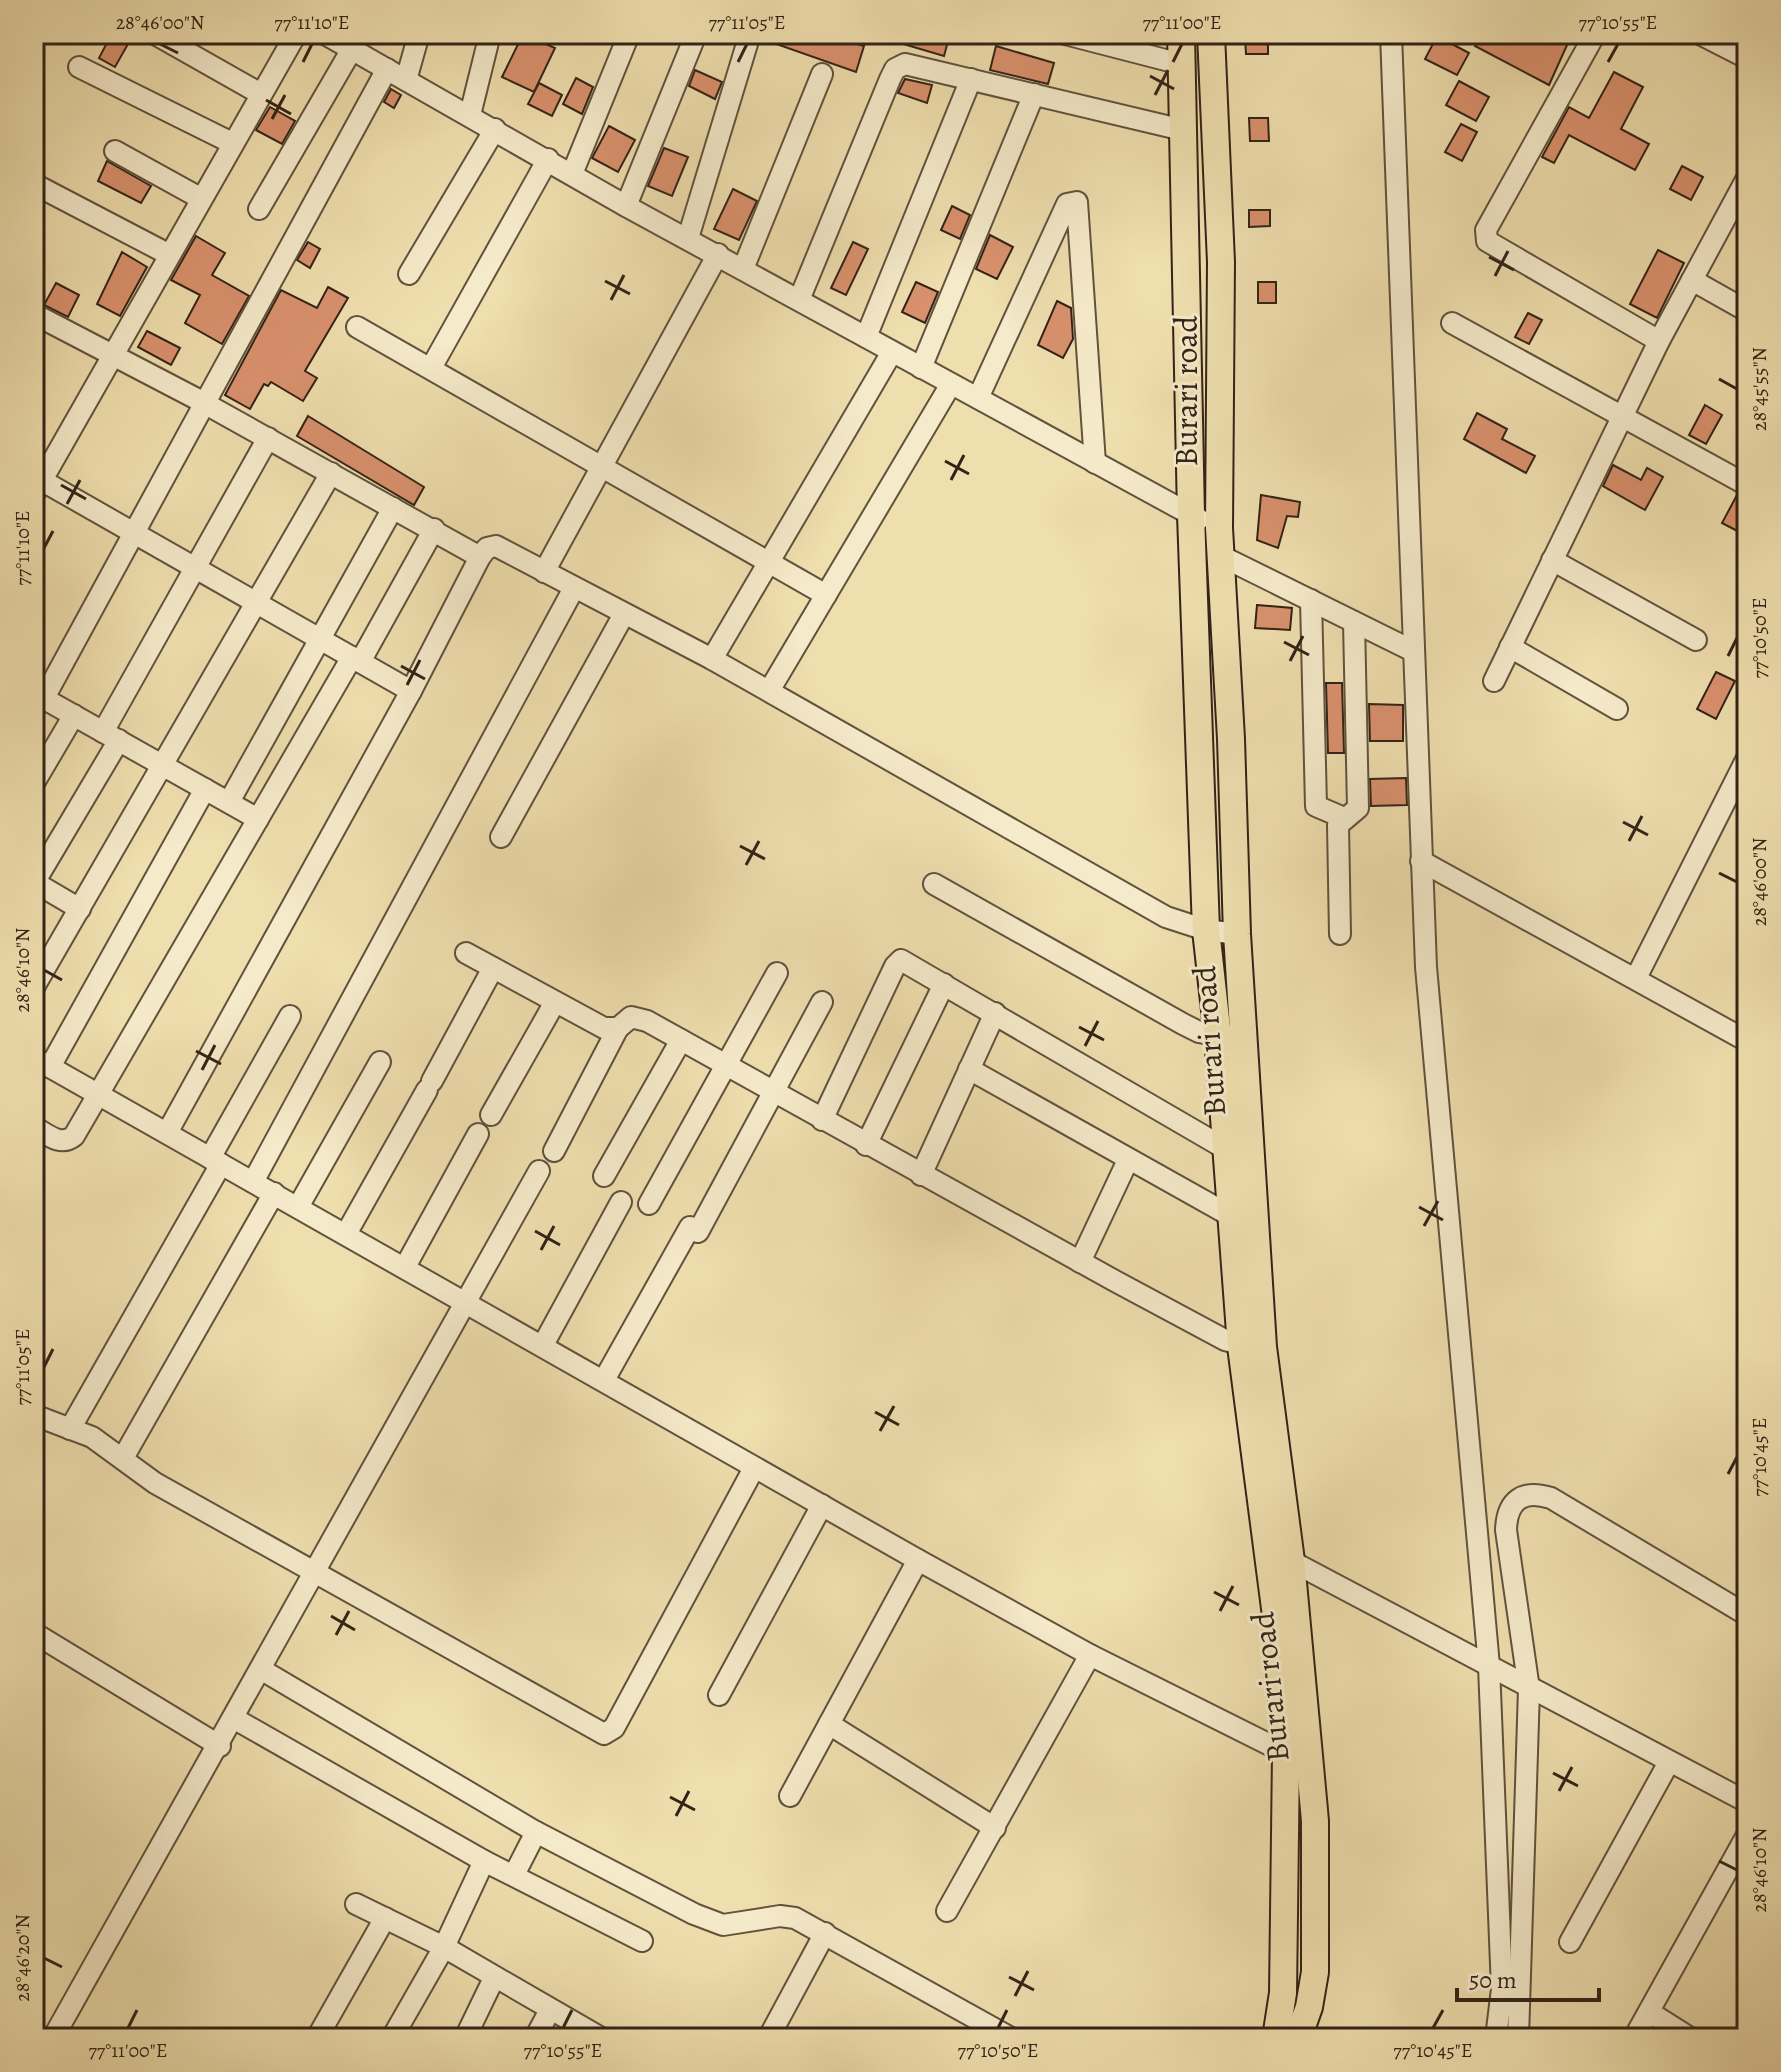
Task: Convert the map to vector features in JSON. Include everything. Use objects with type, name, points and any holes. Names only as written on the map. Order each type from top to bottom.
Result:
[{"type":"main road","name":"Burari road","points":[[1181,34],[1191,515],[1206,930],[1230,1038],[1252,1346]]},
{"type":"main road","name":"Burari road","points":[[1211,34],[1221,262],[1219,528],[1231,739],[1237,934],[1226,1149],[1231,1216],[1312,1766],[1317,1942],[1309,2007],[1298,2038]]},
{"type":"main road","name":"Burari road","points":[[1276,2038],[1283,1993],[1286,1754],[1280,1562]]},
{"type":"street","points":[[155,34],[261,94]]},
{"type":"street","points":[[296,34],[37,483],[134,533],[411,691]]},
{"type":"street","points":[[325,34],[626,206],[1219,528]]},
{"type":"street","points":[[406,80],[419,34]]},
{"type":"street","points":[[470,115],[490,34]]},
{"type":"street","points":[[626,206],[696,34]]},
{"type":"street","points":[[688,238],[750,34]]},
{"type":"street","points":[[1065,34],[1181,64]]},
{"type":"street","points":[[1391,34],[1421,861],[1429,998],[1510,1678],[1502,1989],[1496,2038]]},
{"type":"street","points":[[1595,34],[1486,230],[1487,241],[1659,341]]},
{"type":"street","points":[[1700,34],[1747,58]]},
{"type":"street","points":[[572,174],[627,39]]},
{"type":"street","points":[[259,209],[352,49]]},
{"type":"street","points":[[799,300],[895,69],[905,64],[1183,130]]},
{"type":"street","points":[[79,67],[232,143]]},
{"type":"street","points":[[258,819],[39,695],[134,533],[387,69]]},
{"type":"street","points":[[743,269],[822,74]]},
{"type":"street","points":[[866,337],[971,79]]},
{"type":"street","points":[[921,368],[1034,94]]},
{"type":"street","points":[[409,274],[495,129]]},
{"type":"street","points":[[115,151],[200,198]]},
{"type":"street","points":[[431,368],[548,159]]},
{"type":"street","points":[[1494,681],[1659,341],[1747,178]]},
{"type":"street","points":[[34,184],[168,254]]},
{"type":"street","points":[[978,398],[1067,204],[1077,202],[1095,463]]},
{"type":"street","points":[[544,572],[718,254]]},
{"type":"street","points":[[1692,280],[1747,311]]},
{"type":"street","points":[[34,314],[268,438],[480,557]]},
{"type":"street","points":[[1452,323],[1747,485]]},
{"type":"street","points":[[357,327],[826,595]]},
{"type":"street","points":[[712,659],[892,352]]},
{"type":"street","points":[[769,691],[951,384]]},
{"type":"street","points":[[80,909],[34,883],[195,568],[268,438]]},
{"type":"street","points":[[34,987],[331,473]]},
{"type":"street","points":[[229,802],[393,508]]},
{"type":"street","points":[[34,1127],[59,1141],[68,1141],[434,529]]},
{"type":"street","points":[[167,1133],[411,691],[480,557],[487,548],[496,546],[712,659],[1166,917],[1206,930],[1237,934]]},
{"type":"street","points":[[1221,556],[1413,651]]},
{"type":"street","points":[[1552,560],[1696,640]]},
{"type":"street","points":[[253,1182],[574,588]]},
{"type":"street","points":[[1311,600],[1316,806],[1344,818]]},
{"type":"street","points":[[501,837],[624,614]]},
{"type":"street","points":[[1340,934],[1338,829],[1344,818],[1358,808],[1354,622]]},
{"type":"street","points":[[1510,647],[1617,709]]},
{"type":"street","points":[[34,783],[74,715]]},
{"type":"street","points":[[1636,978],[1739,792],[1747,758]]},
{"type":"street","points":[[205,789],[42,1062],[918,1560],[1090,1655],[1312,1766]]},
{"type":"street","points":[[1421,861],[1747,1041]]},
{"type":"street","points":[[934,884],[1183,1024],[1230,1038]]},
{"type":"street","points":[[466,953],[604,1028],[618,1028]]},
{"type":"street","points":[[822,1120],[895,966],[901,960],[1226,1149]]},
{"type":"street","points":[[346,1234],[493,968]]},
{"type":"street","points":[[649,1204],[777,973]]},
{"type":"street","points":[[866,1145],[944,984]]},
{"type":"street","points":[[491,1115],[555,1002]]},
{"type":"street","points":[[604,1380],[690,1227],[698,1232],[822,1002]]},
{"type":"street","points":[[921,1175],[995,1013]]},
{"type":"street","points":[[70,1429],[216,1161],[290,1016]]},
{"type":"street","points":[[554,1151],[618,1028],[631,1017],[638,1017],[1080,1262],[1252,1346]]},
{"type":"street","points":[[604,1176],[681,1040]]},
{"type":"street","points":[[298,1207],[380,1062]]},
{"type":"street","points":[[969,1069],[1231,1216]]},
{"type":"street","points":[[405,1267],[478,1134]]},
{"type":"street","points":[[1080,1262],[1128,1160]]},
{"type":"street","points":[[53,2038],[220,1746],[539,1171]]},
{"type":"street","points":[[123,1458],[274,1193]]},
{"type":"street","points":[[543,1345],[621,1202]]},
{"type":"street","points":[[34,1415],[92,1437],[155,1483],[608,1734],[754,1468]]},
{"type":"street","points":[[1518,2038],[1506,1530],[1509,1509],[1515,1499],[1525,1494],[1537,1494],[1566,1506],[1747,1615]]},
{"type":"street","points":[[719,1695],[822,1505]]},
{"type":"street","points":[[790,1796],[918,1560]]},
{"type":"street","points":[[1280,1562],[1747,1802]]},
{"type":"street","points":[[34,1633],[220,1746]]},
{"type":"street","points":[[947,1911],[1090,1655]]},
{"type":"street","points":[[262,1670],[536,1832],[712,1922],[730,1925],[786,1916],[825,1933],[1011,2038]]},
{"type":"street","points":[[235,1719],[484,1861],[642,1941]]},
{"type":"street","points":[[829,1724],[995,1828]]},
{"type":"street","points":[[1570,1942],[1669,1762]]},
{"type":"street","points":[[514,1875],[536,1832]]},
{"type":"street","points":[[1634,2038],[1747,1835]]},
{"type":"street","points":[[392,2038],[444,1947],[484,1861]]},
{"type":"street","points":[[356,1904],[444,1947],[601,2038]]},
{"type":"street","points":[[317,2038],[385,1918]]},
{"type":"street","points":[[769,2037],[825,1933]]},
{"type":"street","points":[[465,2038],[494,1978]]},
{"type":"street","points":[[535,2038],[550,2010]]},
{"type":"street","points":[[1649,2012],[1690,2038]]},
{"type":"building","points":[[523,34],[555,48],[534,92],[502,77]]},
{"type":"building","points":[[763,34],[807,34],[827,41],[828,36],[864,46],[856,72],[762,39]]},
{"type":"building","points":[[884,34],[950,34],[944,56],[883,38]]},
{"type":"building","points":[[1481,34],[1572,34],[1549,85],[1475,46]]},
{"type":"building","points":[[111,35],[128,44],[115,67],[99,58]]},
{"type":"building","points":[[1437,36],[1469,53],[1457,75],[1425,59]]},
{"type":"building","points":[[1245,38],[1268,38],[1268,54],[1246,54]]},
{"type":"building","points":[[996,46],[1054,63],[1048,84],[990,70]]},
{"type":"building","points":[[695,70],[722,82],[715,99],[689,86]]},
{"type":"building","points":[[1614,72],[1643,87],[1621,129],[1649,144],[1635,170],[1569,135],[1554,163],[1542,157],[1569,107],[1589,118]]},
{"type":"building","points":[[576,78],[593,87],[582,114],[563,104]]},
{"type":"building","points":[[905,79],[932,85],[927,103],[898,93]]},
{"type":"building","points":[[1459,81],[1489,97],[1476,121],[1446,105]]},
{"type":"building","points":[[539,83],[562,95],[552,116],[528,104]]},
{"type":"building","points":[[391,89],[401,95],[394,108],[384,102]]},
{"type":"building","points":[[270,107],[295,121],[282,144],[256,130]]},
{"type":"building","points":[[1249,118],[1268,118],[1269,141],[1250,141]]},
{"type":"building","points":[[1461,124],[1477,132],[1462,161],[1445,152]]},
{"type":"building","points":[[609,126],[635,140],[618,172],[592,158]]},
{"type":"building","points":[[664,148],[688,157],[672,196],[648,186]]},
{"type":"building","points":[[107,161],[151,186],[141,203],[98,181]]},
{"type":"building","points":[[1682,166],[1703,177],[1691,200],[1670,189]]},
{"type":"building","points":[[733,189],[757,201],[739,240],[714,229]]},
{"type":"building","points":[[952,206],[970,215],[960,239],[941,230]]},
{"type":"building","points":[[1249,210],[1270,210],[1270,226],[1249,227]]},
{"type":"building","points":[[990,235],[1013,247],[997,279],[976,269]]},
{"type":"building","points":[[196,236],[225,253],[212,275],[249,296],[222,344],[185,323],[200,295],[171,280]]},
{"type":"building","points":[[308,242],[320,249],[310,268],[297,260]]},
{"type":"building","points":[[853,242],[868,249],[846,295],[831,288]]},
{"type":"building","points":[[1658,250],[1684,263],[1657,318],[1630,304]]},
{"type":"building","points":[[122,252],[147,267],[120,316],[97,304]]},
{"type":"building","points":[[916,282],[938,292],[925,323],[902,312]]},
{"type":"building","points":[[1258,282],[1276,282],[1276,303],[1258,303]]},
{"type":"building","points":[[56,283],[79,295],[68,317],[44,305]]},
{"type":"building","points":[[328,287],[348,298],[305,371],[317,378],[303,401],[271,382],[268,386],[264,384],[250,409],[225,395],[281,290],[317,308]]},
{"type":"building","points":[[1057,301],[1071,308],[1073,339],[1063,358],[1038,345]]},
{"type":"building","points":[[1528,313],[1542,320],[1529,344],[1515,337]]},
{"type":"building","points":[[147,331],[180,348],[171,365],[138,347]]},
{"type":"building","points":[[1705,405],[1722,415],[1706,444],[1689,435]]},
{"type":"building","points":[[1477,413],[1507,429],[1502,439],[1535,456],[1526,473],[1464,439]]},
{"type":"building","points":[[308,416],[424,487],[414,505],[297,436]]},
{"type":"building","points":[[1613,465],[1641,480],[1647,468],[1663,477],[1645,510],[1603,486]]},
{"type":"building","points":[[1261,495],[1300,502],[1298,517],[1287,516],[1278,548],[1257,540]]},
{"type":"building","points":[[1737,495],[1747,498],[1747,536],[1722,523]]},
{"type":"building","points":[[1257,605],[1292,608],[1290,630],[1255,628]]},
{"type":"building","points":[[1716,672],[1735,681],[1716,719],[1697,709]]},
{"type":"building","points":[[1326,683],[1342,683],[1344,753],[1328,753]]},
{"type":"building","points":[[1369,704],[1403,705],[1403,741],[1370,741]]},
{"type":"building","points":[[1406,778],[1407,805],[1371,806],[1370,779]]}]
